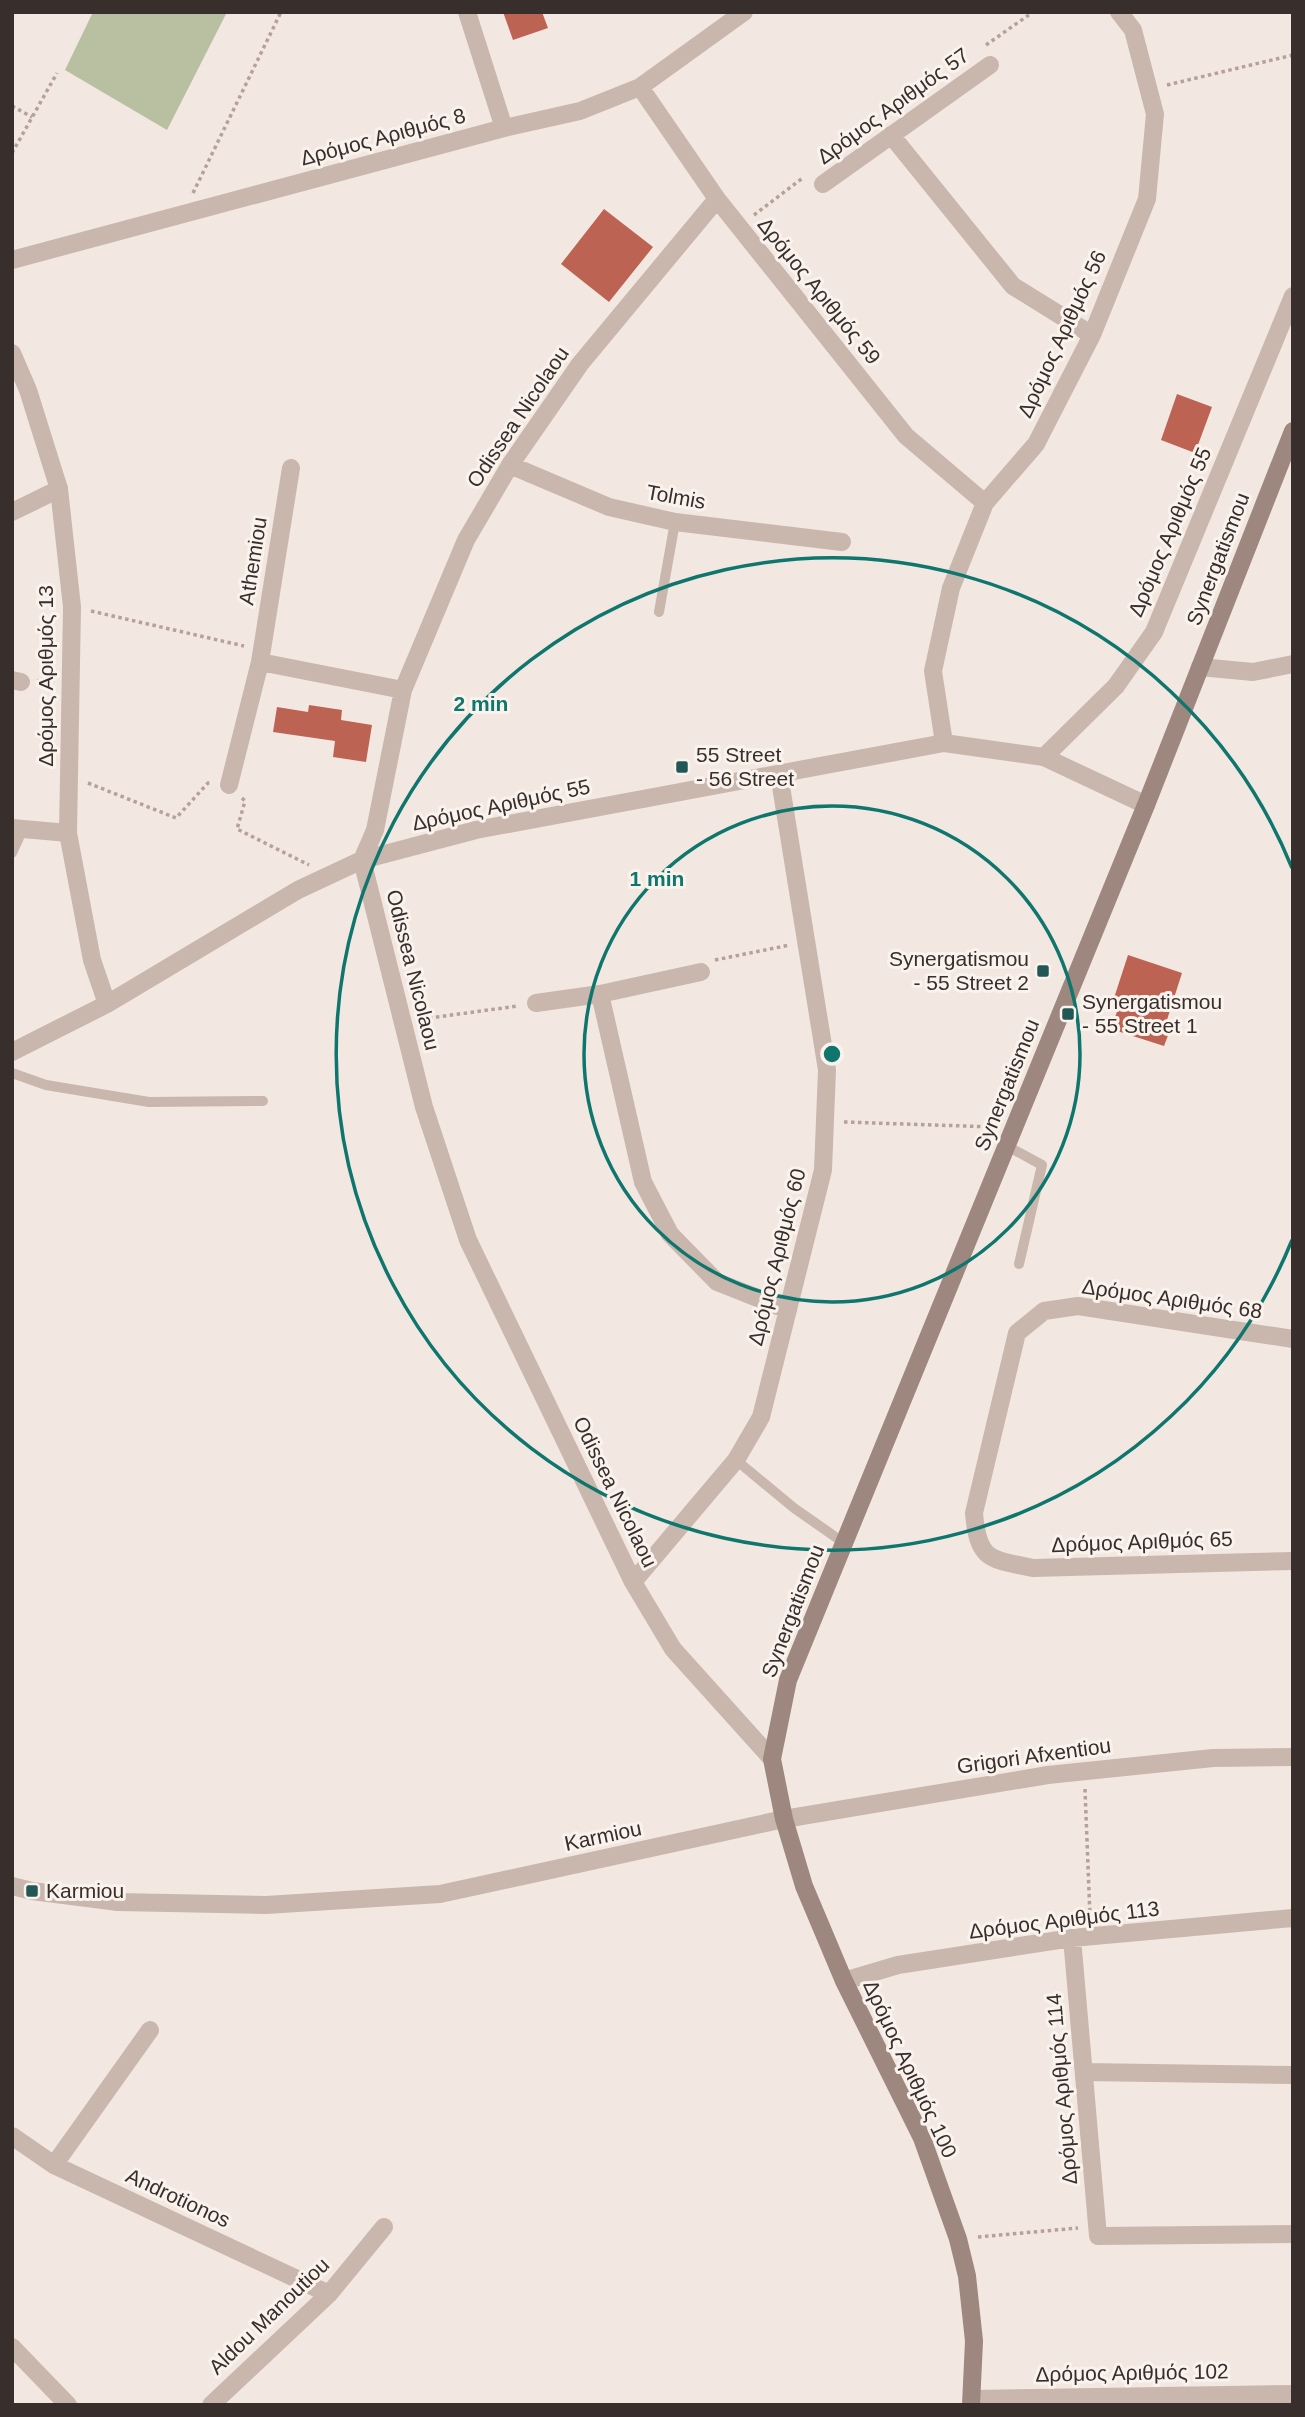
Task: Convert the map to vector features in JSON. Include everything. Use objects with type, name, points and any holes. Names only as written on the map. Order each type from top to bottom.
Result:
[{"type":"main road","name":"Synergatismou","points":[[772,1759],[788,1680],[1146,806],[1293,431]]},
{"type":"main road","name":"Δρόμος Αριθμός 100","points":[[772,1759],[784,1819],[804,1886],[844,1982],[922,2138],[958,2239],[967,2276],[974,2341],[971,2402]]},
{"type":"street","points":[[467,12],[504,128]]},
{"type":"street","name":"Δρόμος Αριθμός 8","points":[[12,260],[504,128],[580,111],[640,88],[744,12]]},
{"type":"street","name":"Δρόμος Αριθμός 56","points":[[944,743],[933,671],[951,588],[985,503],[1036,444],[1092,335],[1147,199],[1155,114],[1133,30],[1119,12]]},
{"type":"street","name":"Δρόμος Αριθμός 57","points":[[823,184],[990,65]]},
{"type":"street","name":"Δρόμος Αριθμός 59","points":[[640,88],[717,199],[906,436],[985,503]]},
{"type":"street","points":[[891,135],[1013,286],[1092,335]]},
{"type":"street","name":"Odissea Nicolaou","points":[[717,199],[580,364],[510,465],[466,540],[403,690],[375,830],[362,860],[424,1107],[468,1240],[633,1582],[673,1649],[772,1759]]},
{"type":"street","name":"Δρόμος Αριθμός 55","points":[[1044,757],[1116,686],[1154,632],[1293,296]]},
{"type":"street","name":"Δρόμος Αριθμός 13","points":[[12,353],[28,390],[59,489],[72,607],[68,833],[92,960],[107,1004]]},
{"type":"street","name":"Tolmis","points":[[510,465],[609,507],[675,522],[842,542]]},
{"type":"street","name":"Athemiou","points":[[229,785],[261,656],[291,468]]},
{"type":"street","points":[[12,512],[59,489]]},
{"type":"street","points":[[261,656],[403,690]]},
{"type":"street","points":[[1200,667],[1253,672],[1293,664]]},
{"type":"street","name":"Δρόμος Αριθμός 55","points":[[12,1052],[107,1004],[298,890],[362,860],[476,830],[944,743],[1044,757],[1146,806]]},
{"type":"street","name":"Δρόμος Αριθμός 60","points":[[633,1582],[736,1460],[761,1417],[823,1170],[827,1070],[779,774]]},
{"type":"street","points":[[18,828],[68,833]]},
{"type":"street","points":[[536,1003],[600,994],[701,972]]},
{"type":"street","points":[[600,994],[643,1181],[670,1234],[717,1282],[788,1310]]},
{"type":"street","name":"Δρόμος Αριθμός 68","points":[[994,1560],[976,1541],[974,1513],[1017,1333],[1044,1311],[1078,1306],[1293,1339]]},
{"type":"street","name":"Δρόμος Αριθμός 65","points":[[994,1560],[1033,1568],[1293,1561]]},
{"type":"street","name":"Grigori Afxentiou","points":[[784,1819],[1048,1775],[1213,1758],[1293,1757]]},
{"type":"street","name":"Karmiou","points":[[12,1886],[118,1902],[267,1905],[440,1895],[784,1819]]},
{"type":"street","name":"Δρόμος Αριθμός 113","points":[[844,1982],[898,1965],[1072,1938],[1293,1918]]},
{"type":"street","name":"Δρόμος Αριθμός 114","points":[[1072,1938],[1098,2236]]},
{"type":"street","points":[[54,2165],[150,2030]]},
{"type":"street","points":[[1084,2072],[1293,2075]]},
{"type":"street","name":"Androtionos","points":[[12,2136],[54,2165],[330,2294]]},
{"type":"street","name":"Aldou Manoutiou","points":[[211,2405],[330,2294],[384,2227]]},
{"type":"street","points":[[1098,2236],[1293,2234]]},
{"type":"street","points":[[12,2347],[68,2405]]},
{"type":"street","name":"Δρόμος Αριθμός 102","points":[[971,2402],[1293,2394]]},
{"type":"lane","points":[[659,612],[675,522]]},
{"type":"lane","points":[[12,853],[18,828]]},
{"type":"lane","points":[[12,1073],[46,1085],[149,1102],[263,1101]]},
{"type":"lane","points":[[1007,1146],[1042,1166],[1019,1264]]},
{"type":"lane","points":[[736,1460],[793,1508],[844,1543]]},
{"type":"path","points":[[183,214],[281,12]]},
{"type":"path","points":[[990,65],[982,48],[1033,12]]},
{"type":"path","points":[[1148,90],[1293,55]]},
{"type":"path","points":[[12,153],[57,73]]},
{"type":"path","points":[[12,106],[32,117]]},
{"type":"path","points":[[739,227],[807,175],[823,184]]},
{"type":"path","points":[[72,607],[261,656]]},
{"type":"path","points":[[17,681],[71,679]]},
{"type":"path","points":[[69,775],[176,818],[208,783],[229,785],[245,801],[237,829],[330,875]]},
{"type":"path","points":[[701,972],[708,962],[806,942]]},
{"type":"path","points":[[403,1022],[536,1003]]},
{"type":"path","points":[[825,1121],[1014,1127]]},
{"type":"path","points":[[1084,1771],[1090,1937]]},
{"type":"path","points":[[958,2239],[1084,2227],[1098,2236]]},
{"type":"green space","points":[[93,12],[227,12],[167,130],[65,70]]},
{"type":"building","points":[[503,12],[542,12],[548,28],[513,40]]},
{"type":"building","points":[[604,209],[653,247],[609,302],[561,264]]},
{"type":"building","points":[[1177,394],[1212,407],[1195,453],[1161,440]]},
{"type":"building","points":[[309,705],[342,710],[341,720],[372,725],[366,762],[333,757],[335,741],[273,732],[277,707],[308,712]]},
{"type":"building","points":[[1128,955],[1182,973],[1166,1023],[1172,1025],[1164,1046],[1111,1029],[1121,1000],[1114,998]]},
{"type":"place","name":"55 Street - 56 Street","points":[[682,767]]},
{"type":"place","name":"Synergatismou - 55 Street 2","points":[[1043,971]]},
{"type":"place","name":"Synergatismou - 55 Street 1","points":[[1068,1014]]},
{"type":"place","name":"Karmiou","points":[[32,1891]]}]
